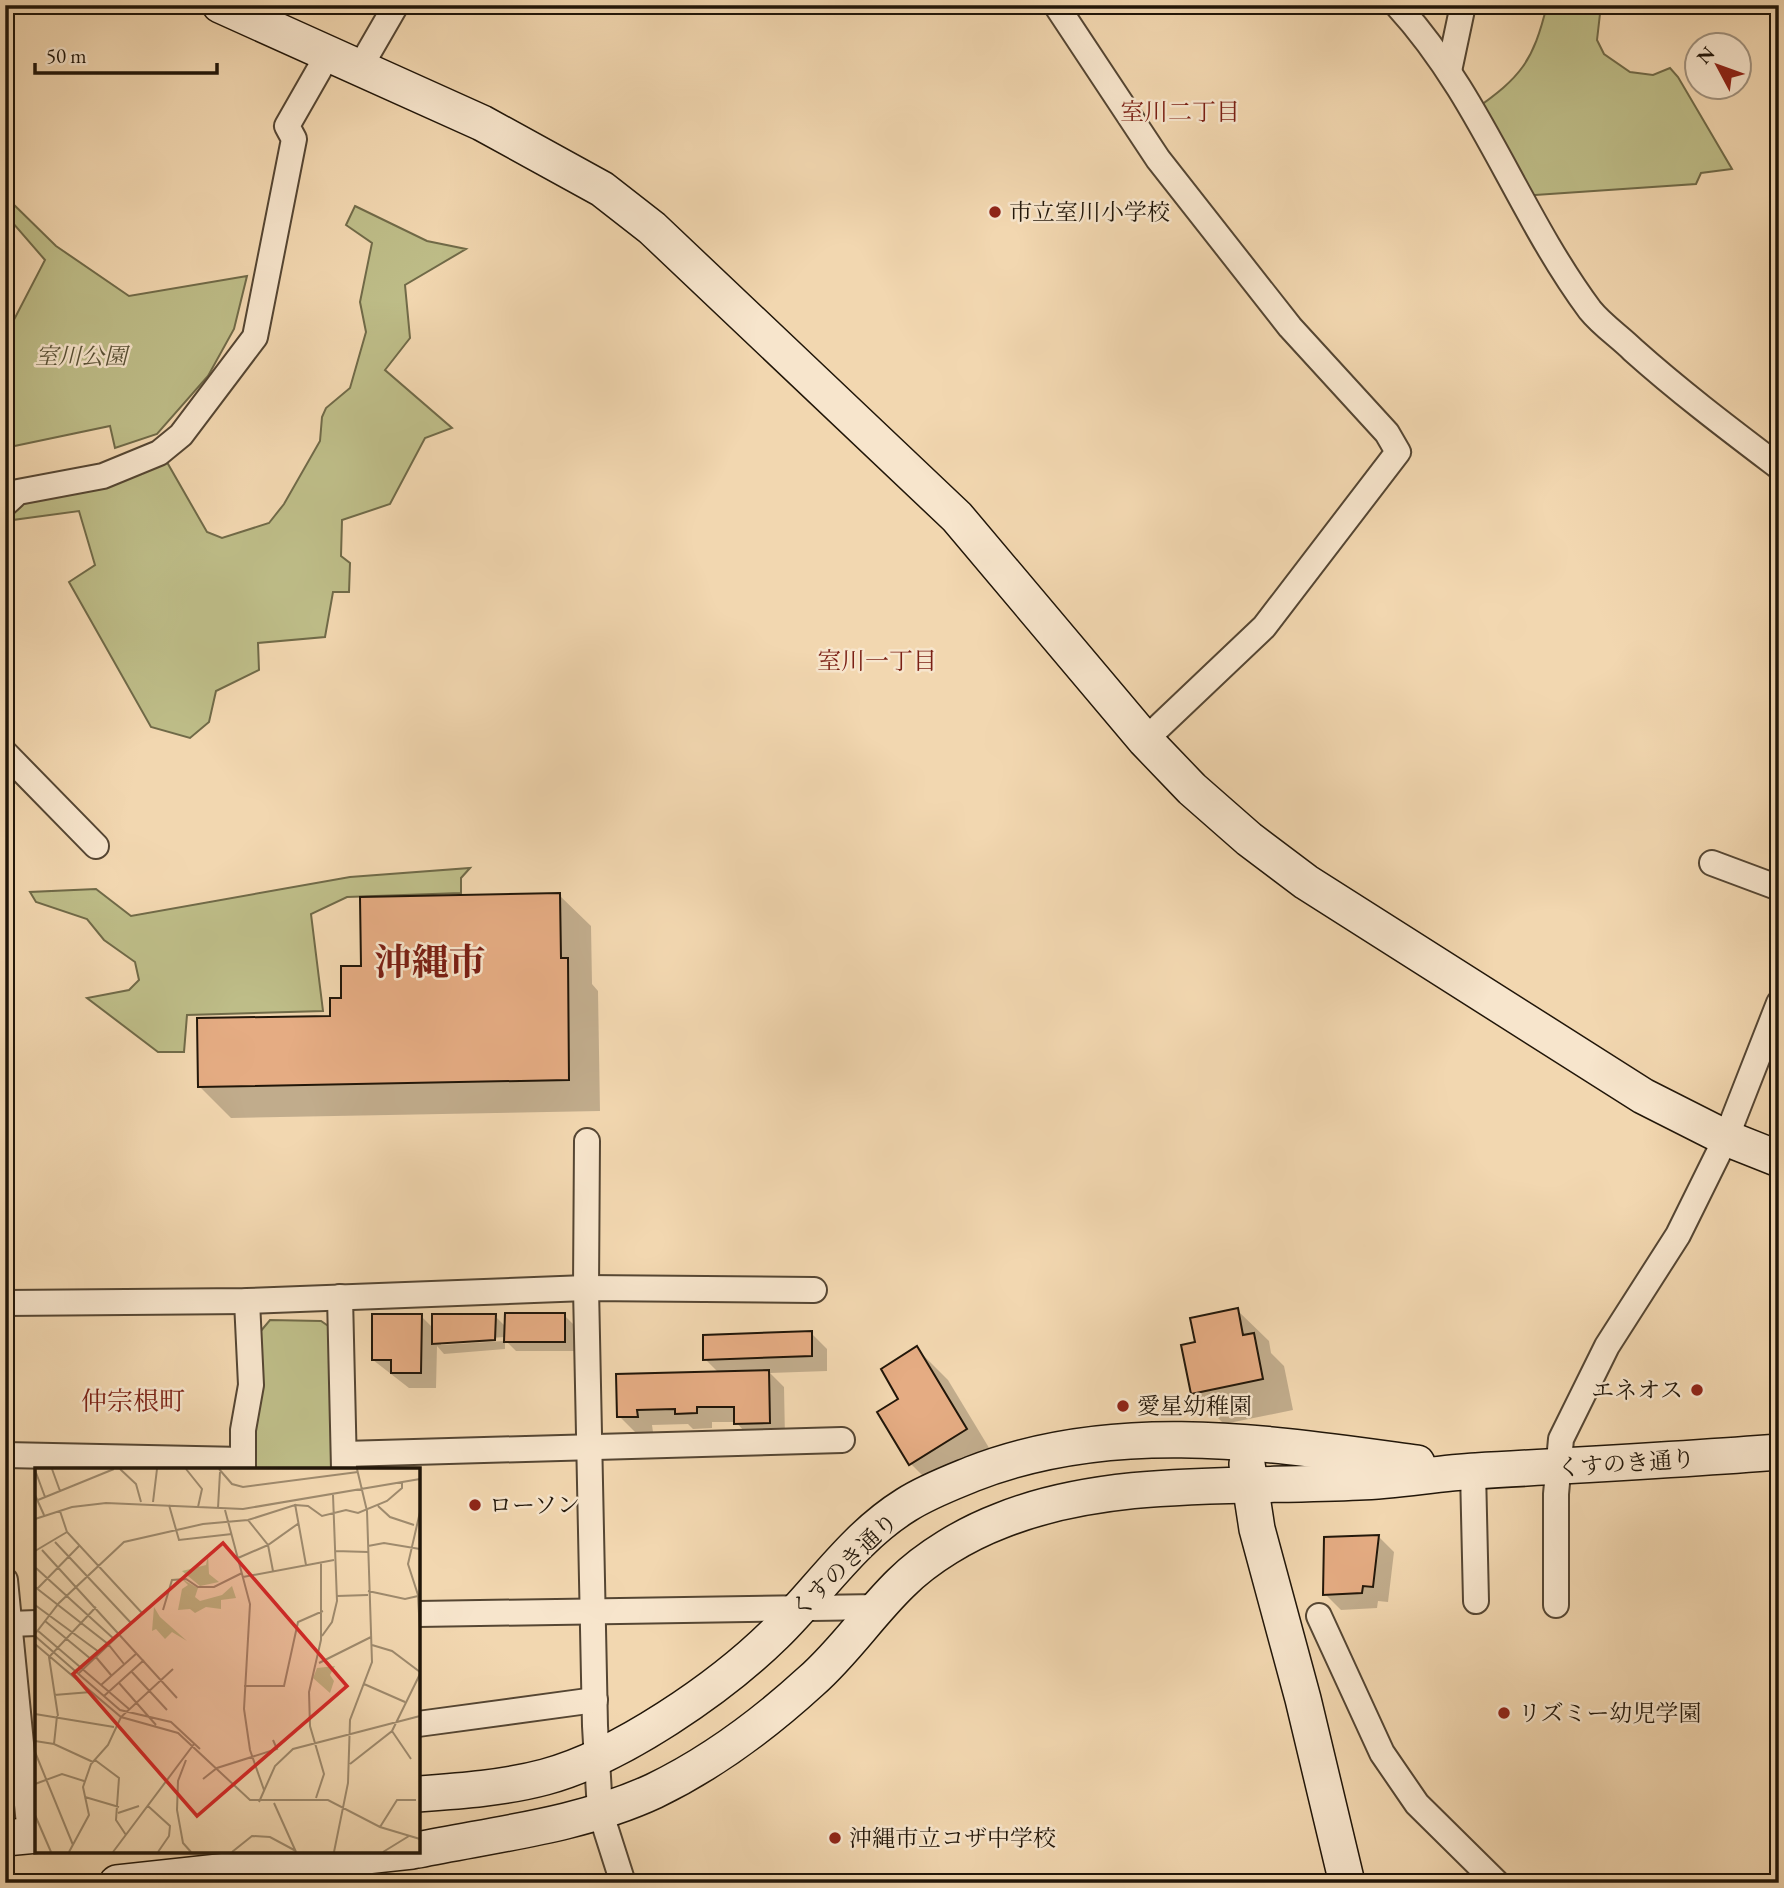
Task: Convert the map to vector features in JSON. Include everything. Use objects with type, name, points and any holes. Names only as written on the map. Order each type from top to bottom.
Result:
[{"type":"main road","points":[[220,5],[482,123],[543,154],[601,189],[652,228],[957,517],[1145,740],[1211,805],[1306,882],[1643,1096],[1726,1138],[1779,1159]]},
{"type":"main road","name":"くすのき通り","points":[[420,1794],[547,1777],[598,1758],[651,1727],[734,1670],[777,1633],[796,1608],[865,1538],[905,1505],[999,1464],[1052,1450],[1139,1439],[1245,1442],[1473,1471]]},
{"type":"main road","points":[[1245,1442],[1257,1529],[1303,1699],[1347,1883]]},
{"type":"main road","name":"くすのき通り","points":[[420,1850],[600,1811],[653,1791],[694,1769],[758,1727],[849,1644],[902,1581],[932,1558],[1000,1521],[1070,1501],[1145,1491],[1362,1482],[1473,1471],[1558,1468],[1779,1452]]},
{"type":"main road","points":[[117,1883],[391,1853]]},
{"type":"street","points":[[359,69],[396,5]]},
{"type":"street","points":[[1056,5],[1158,159],[1290,327],[1388,433],[1398,452],[1264,627],[1145,740]]},
{"type":"street","points":[[1397,5],[1419,29],[1468,99],[1552,251],[1592,312],[1676,389],[1779,467]]},
{"type":"street","points":[[1449,71],[1463,5]]},
{"type":"street","points":[[5,505],[18,492],[103,476],[159,453],[181,435],[255,337],[294,139],[287,126],[327,55]]},
{"type":"street","points":[[5,753],[96,846]]},
{"type":"street","points":[[1712,863],[1779,888]]},
{"type":"street","points":[[1556,1605],[1558,1468],[1561,1439],[1607,1346],[1678,1235],[1726,1138],[1779,1003]]},
{"type":"street","points":[[587,1141],[586,1289],[600,1811],[622,1883]]},
{"type":"street","points":[[5,1303],[247,1301],[586,1289],[814,1290]]},
{"type":"street","points":[[340,1297],[344,1462],[590,1447],[842,1440]]},
{"type":"street","points":[[5,1455],[243,1465],[243,1430],[251,1385],[247,1301]]},
{"type":"street","points":[[1473,1471],[1476,1601]]},
{"type":"street","points":[[5,1580],[10,1668],[23,1773],[24,1836]]},
{"type":"street","points":[[420,1614],[879,1607]]},
{"type":"street","points":[[1319,1616],[1382,1753],[1417,1804],[1497,1883]]},
{"type":"street","points":[[9,1623],[35,1623]]},
{"type":"street","points":[[420,1724],[595,1700]]},
{"type":"green space","points":[[1547,5],[1601,5],[1597,40],[1604,54],[1630,72],[1653,75],[1670,68],[1682,84],[1682,102],[1693,102],[1732,169],[1701,173],[1696,184],[1522,196],[1474,110],[1503,88],[1523,66],[1542,25]]},
{"type":"green space","name":"室川公園","points":[[5,196],[56,246],[129,296],[247,276],[234,329],[208,376],[157,434],[115,448],[110,426],[5,448],[5,337],[45,260],[5,214]]},
{"type":"green space","points":[[355,206],[427,241],[466,249],[405,285],[410,338],[385,370],[452,428],[425,438],[390,504],[342,520],[341,556],[350,563],[349,592],[333,592],[325,637],[258,643],[259,670],[216,691],[209,722],[190,738],[151,727],[69,582],[95,565],[79,511],[5,521],[5,515],[20,500],[164,457],[207,532],[222,538],[269,523],[284,504],[320,441],[322,417],[326,408],[350,388],[366,332],[360,302],[372,243],[346,225]]},
{"type":"green space","points":[[470,868],[461,878],[461,893],[347,897],[311,914],[323,1011],[187,1015],[184,1052],[158,1052],[87,998],[129,990],[139,980],[135,962],[104,940],[87,919],[36,902],[30,892],[96,889],[131,916],[350,877]]},
{"type":"green space","points":[[270,1320],[321,1321],[334,1330],[334,1468],[251,1468],[260,1332]]},
{"type":"building","points":[[560,893],[561,958],[568,958],[569,1080],[198,1087],[197,1018],[330,1016],[330,998],[341,998],[341,966],[361,966],[360,897]]},
{"type":"building","points":[[1238,1308],[1243,1335],[1254,1333],[1263,1379],[1191,1394],[1181,1345],[1195,1342],[1190,1318]]},
{"type":"building","points":[[505,1313],[565,1313],[565,1342],[504,1342]]},
{"type":"building","points":[[372,1314],[422,1314],[421,1373],[391,1373],[391,1360],[372,1360]]},
{"type":"building","points":[[432,1314],[496,1314],[495,1340],[432,1344]]},
{"type":"building","points":[[812,1331],[812,1356],[703,1360],[703,1335]]},
{"type":"building","points":[[917,1346],[967,1429],[909,1465],[877,1412],[898,1399],[881,1369]]},
{"type":"building","points":[[769,1370],[770,1423],[734,1424],[734,1407],[697,1407],[697,1413],[675,1414],[675,1409],[637,1410],[638,1417],[617,1417],[616,1374]]},
{"type":"building","points":[[1379,1535],[1373,1587],[1363,1586],[1362,1593],[1323,1595],[1324,1537]]},
{"type":"place","name":"市立室川小学校","points":[[995,212]]},
{"type":"place","name":"エネオス","points":[[1697,1390]]},
{"type":"place","name":"愛星幼稚園","points":[[1123,1406]]},
{"type":"place","name":"ローソン","points":[[475,1505]]},
{"type":"place","name":"リズミー幼児学園","points":[[1504,1713]]},
{"type":"place","name":"沖縄市立コザ中学校","points":[[835,1838]]},
{"type":"district","name":"室川二丁目","points":[[1180,111]]},
{"type":"district","name":"室川一丁目","points":[[877,660]]},
{"type":"district","name":"沖縄市","points":[[430,962]]},
{"type":"district","name":"仲宗根町","points":[[133,1401]]}]
